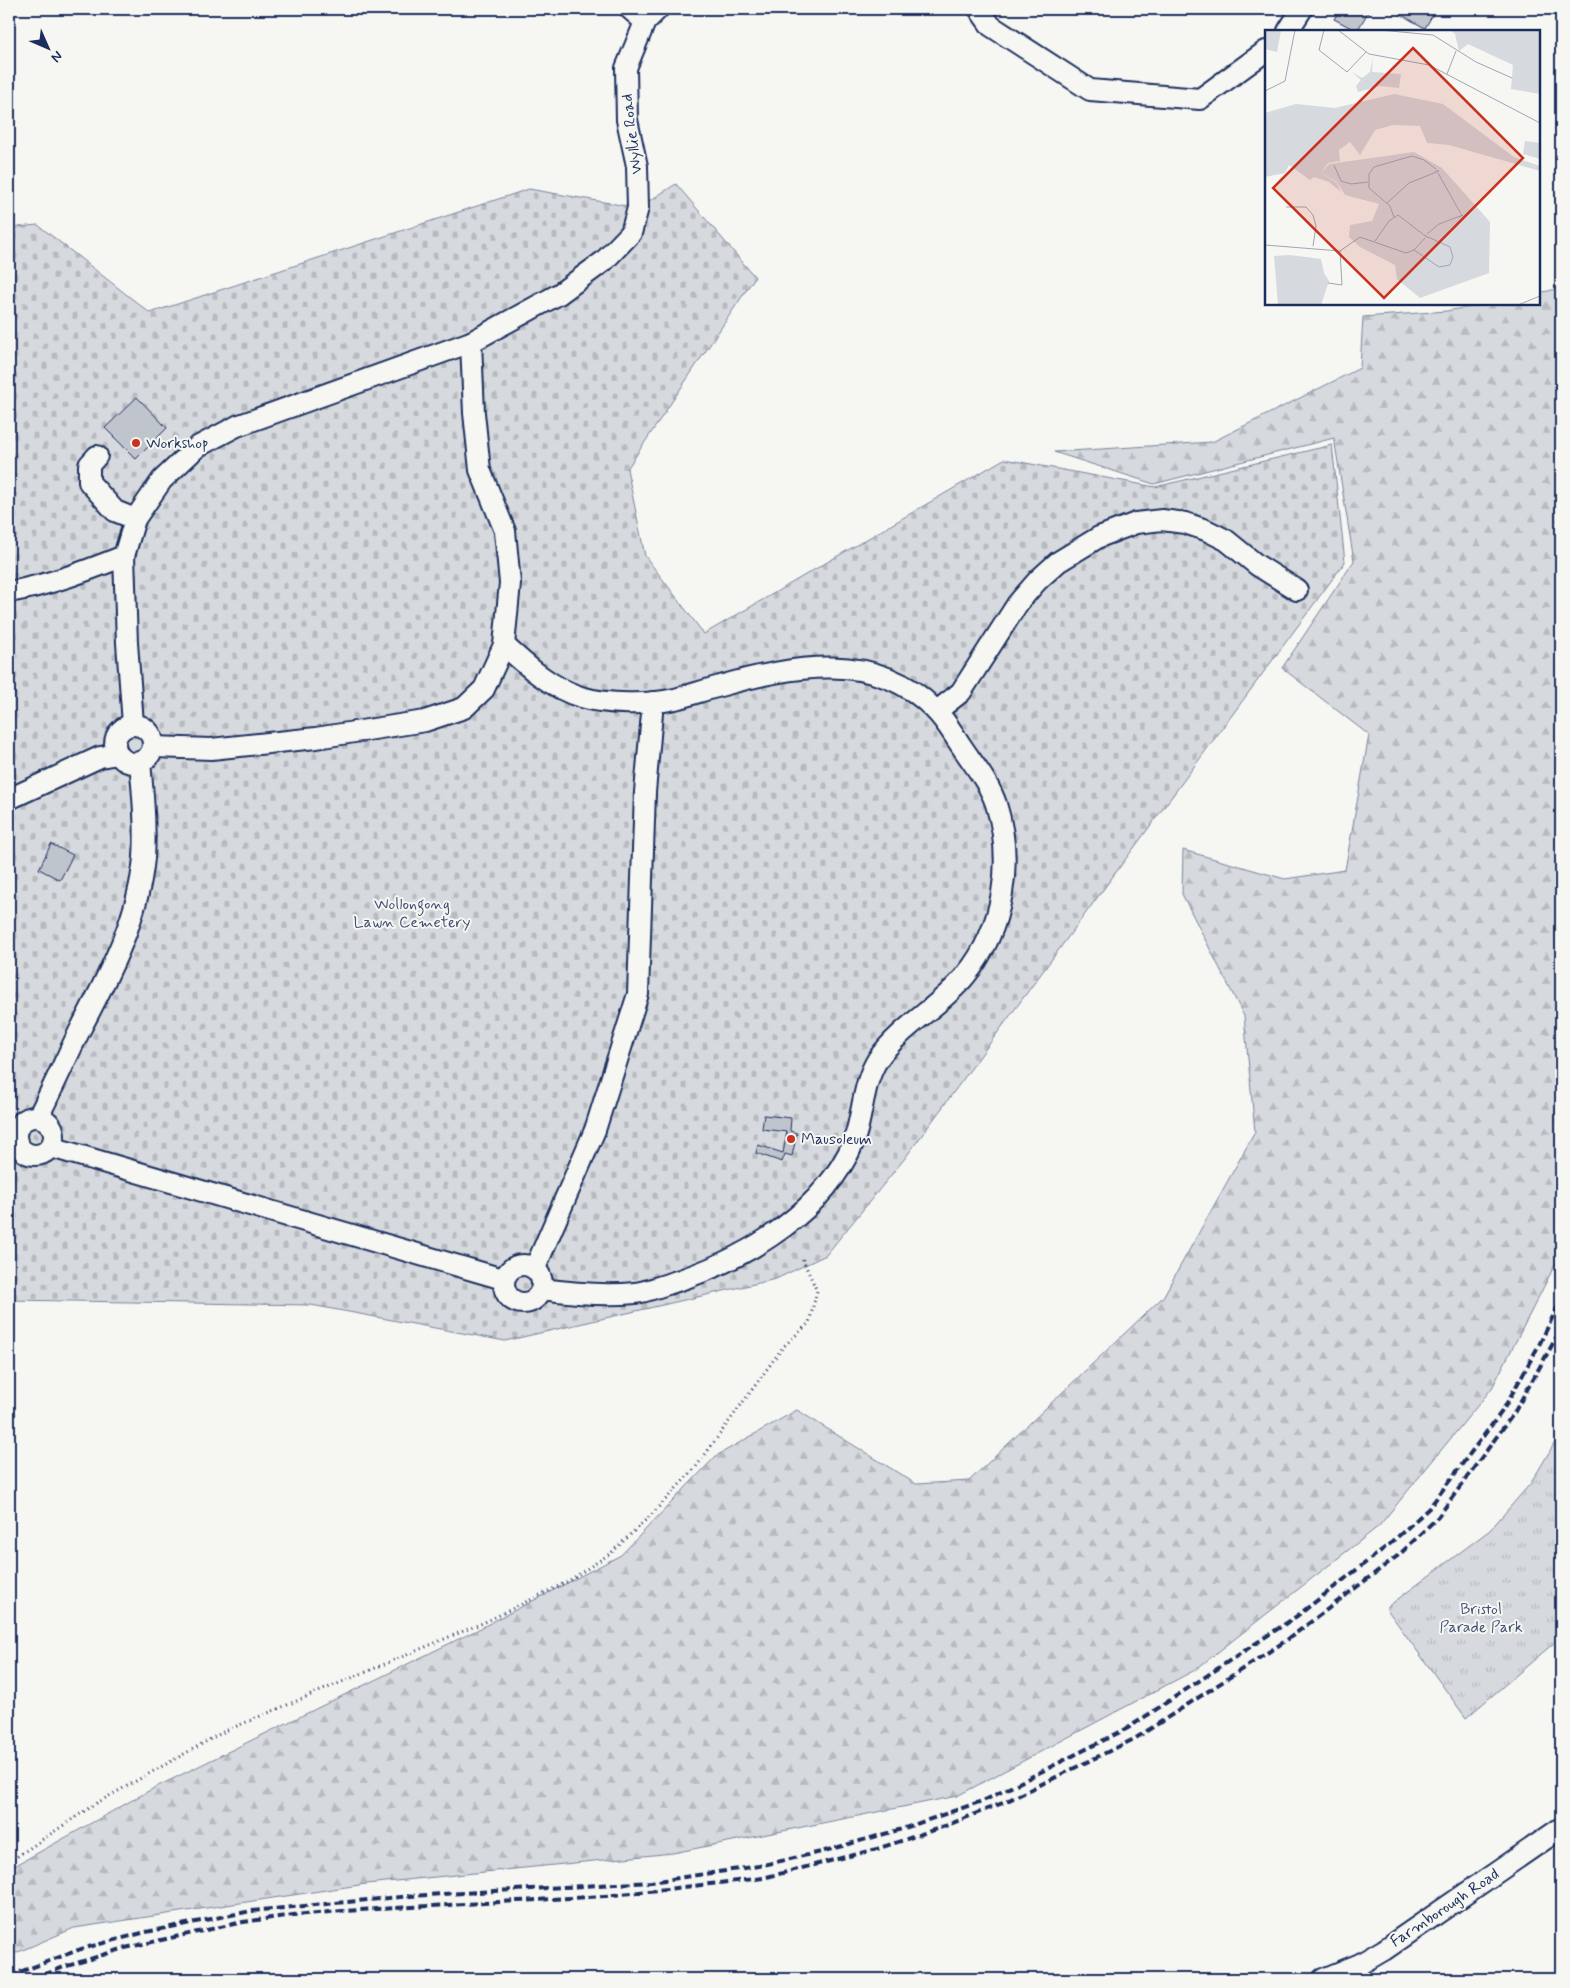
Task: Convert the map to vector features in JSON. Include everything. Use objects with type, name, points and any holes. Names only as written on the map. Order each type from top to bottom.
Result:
[{"type":"street","points":[[630,9],[652,16]]},
{"type":"street","points":[[979,9],[992,26],[1090,90],[1200,99],[1265,51]]},
{"type":"street","points":[[1289,30],[1302,9]]},
{"type":"street","name":"Wyllie Road","points":[[133,724],[126,643],[124,556],[135,519],[162,480],[197,447],[237,426],[471,342],[559,294],[604,262],[631,233],[638,208],[637,166],[627,120],[626,68],[652,16]]},
{"type":"street","points":[[154,747],[211,749],[316,738],[425,721],[464,708],[484,689],[504,646],[510,583],[506,531],[480,470],[474,413],[471,342]]},
{"type":"street","points":[[97,456],[89,465],[89,482],[115,511],[135,519]]},
{"type":"street","points":[[936,710],[961,692],[1018,604],[1038,580],[1058,562],[1098,537],[1136,523],[1162,520],[1185,523],[1206,530],[1226,540],[1257,565],[1297,590]]},
{"type":"street","points":[[9,592],[36,588],[124,556]]},
{"type":"street","points":[[504,646],[540,677],[580,697],[605,701],[653,702],[674,699],[783,670],[828,667],[864,669],[886,676],[906,685],[936,710],[982,777],[995,802],[1004,842],[1006,864],[999,909],[978,957],[964,977],[905,1030],[878,1059],[866,1085],[861,1117],[851,1150],[834,1179],[808,1206],[772,1235],[733,1259],[694,1276],[638,1293],[568,1292],[542,1289]]},
{"type":"street","points":[[534,1268],[595,1130],[638,994],[645,792],[653,702]]},
{"type":"street","points":[[133,724],[140,725],[151,733],[154,747],[149,756],[140,762],[132,763],[124,760],[118,754],[115,742],[117,735],[126,726],[133,724]]},
{"type":"street","points":[[9,799],[100,757],[118,754]]},
{"type":"street","points":[[38,1118],[105,983],[124,940],[132,916],[144,858],[145,828],[140,762]]},
{"type":"street","points":[[38,1118],[44,1120],[52,1129],[54,1135],[50,1147],[38,1156],[24,1152],[16,1140],[16,1133],[24,1120],[38,1118]]},
{"type":"street","points":[[50,1147],[504,1279]]},
{"type":"street","points":[[516,1265],[526,1265],[534,1268],[540,1274],[542,1289],[532,1301],[525,1304],[517,1303],[505,1294],[504,1279],[508,1270],[516,1265]]},
{"type":"street","name":"Farmborough Road","points":[[1323,1979],[1360,1964],[1384,1950],[1561,1828]]},
{"type":"path","points":[[9,1862],[96,1804],[225,1732],[485,1622],[567,1582],[611,1553],[653,1513],[696,1467],[783,1347],[809,1323],[817,1291],[802,1258]]},
{"type":"green space","name":"Wollongong Lawn Cemetery","points":[[676,184],[755,277],[627,469],[645,556],[704,634],[1004,459],[1155,487],[1332,445],[1345,562],[905,1158],[826,1255],[776,1279],[505,1341],[311,1305],[9,1300],[9,228],[38,225],[150,313],[529,189],[638,208]]},
{"type":"green space","points":[[1561,288],[1561,1253],[1492,1388],[1379,1526],[1195,1670],[957,1796],[673,1853],[366,1884],[74,1928],[9,1956],[9,1869],[154,1788],[475,1631],[621,1555],[716,1456],[797,1410],[916,1484],[969,1481],[1163,1297],[1255,1132],[1244,1016],[1182,894],[1183,850],[1285,879],[1345,870],[1369,735],[1282,668],[1354,561],[1334,438],[1154,484],[1054,452],[1212,442],[1360,368],[1363,317],[1447,311],[1479,305],[1540,305],[1540,293]]},
{"type":"green space","name":"Bristol Parade Park","points":[[1561,1432],[1561,1637],[1466,1718],[1386,1608],[1490,1530],[1531,1483]]},
{"type":"building","points":[[1340,9],[1370,9],[1358,30],[1334,19]]},
{"type":"building","points":[[1403,9],[1436,9],[1425,28],[1400,14]]},
{"type":"building","name":"Workshop","points":[[137,397],[167,428],[136,459],[105,428]]},
{"type":"building","points":[[51,844],[73,855],[60,880],[39,869]]},
{"type":"building","name":"Mausoleum","points":[[764,1115],[791,1118],[790,1131],[797,1133],[792,1156],[785,1154],[782,1162],[756,1153],[758,1145],[783,1153],[787,1132],[762,1129]]},
{"type":"railway","points":[[9,1976],[81,1949],[146,1932],[251,1911],[410,1896],[651,1882],[759,1866],[821,1852],[902,1829],[985,1800],[1128,1728],[1297,1616],[1391,1543],[1429,1508],[1503,1410],[1538,1347],[1561,1300]]},
{"type":"railway","points":[[33,1979],[125,1948],[243,1922],[293,1915],[605,1896],[763,1878],[877,1849],[945,1826],[1005,1802],[1136,1738],[1287,1640],[1400,1554],[1438,1517],[1514,1413],[1561,1329]]},
{"type":"place","name":"Workshop","points":[[136,443]]},
{"type":"place","name":"Mausoleum","points":[[791,1139]]}]
